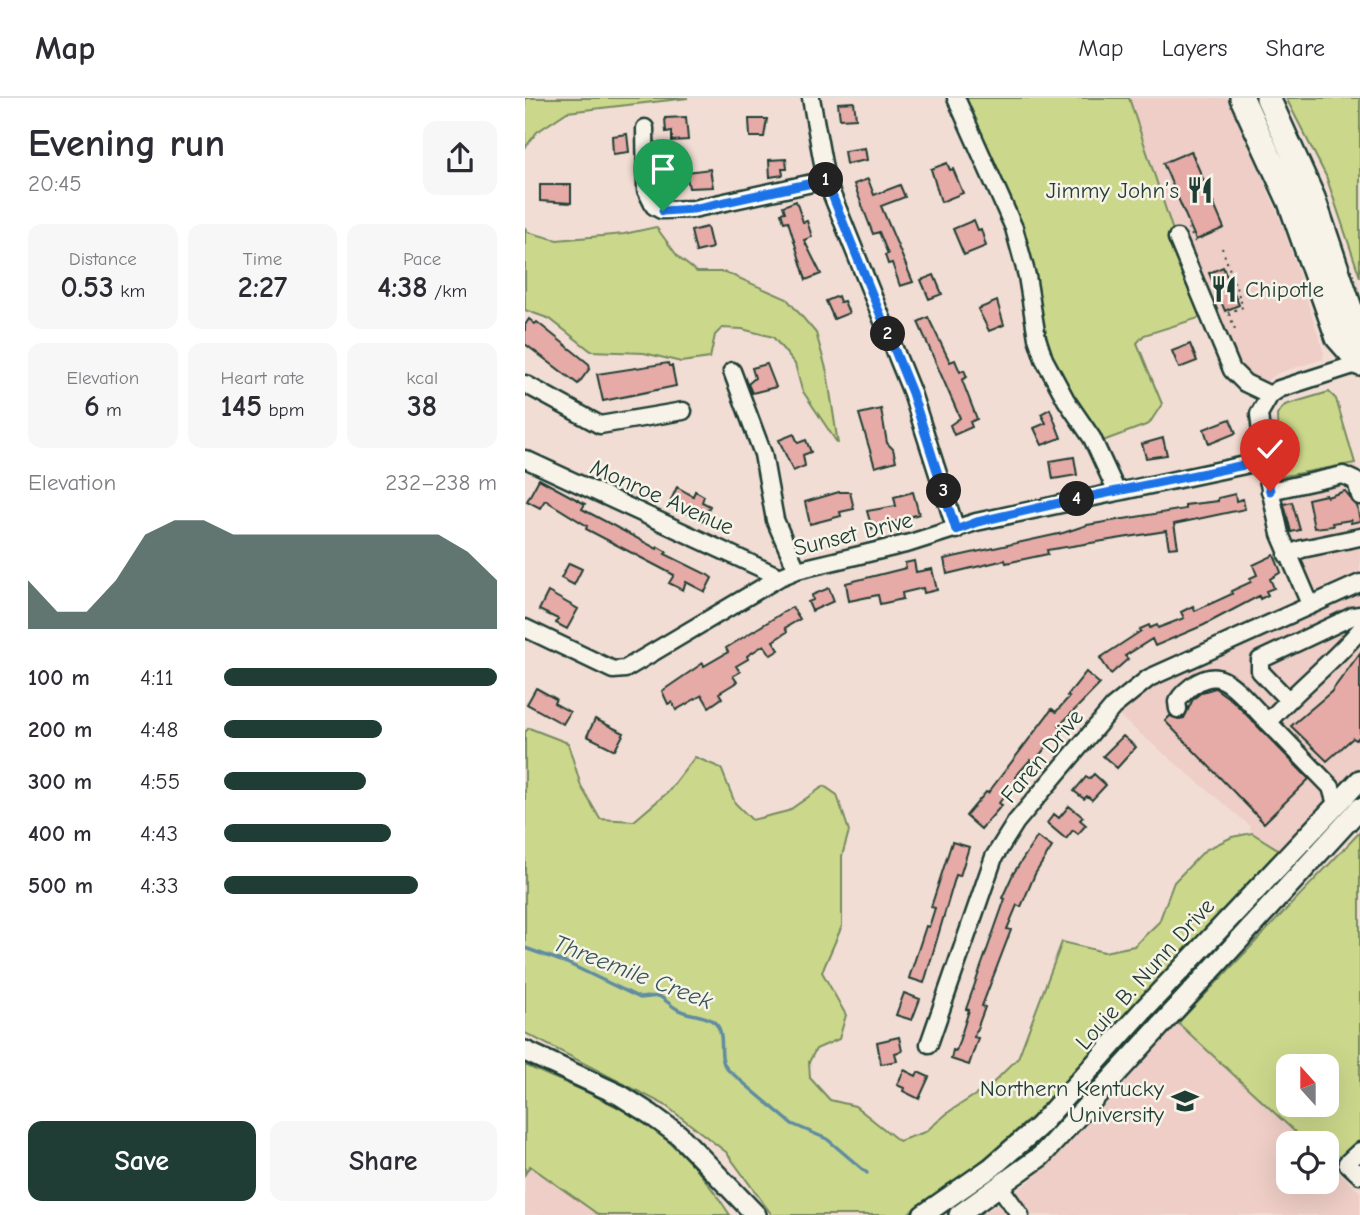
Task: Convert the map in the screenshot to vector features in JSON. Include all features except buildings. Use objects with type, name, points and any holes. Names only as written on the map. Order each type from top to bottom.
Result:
[{"type":"highway","points":[[1242,98],[1290,202],[1338,338],[1360,363]]},
{"type":"highway","points":[[1268,98],[1313,198],[1355,323],[1360,363]]},
{"type":"main road","name":"Louie B. Nunn Drive","points":[[923,1215],[992,1167],[1038,1127],[1344,791]]},
{"type":"main road","name":"Louie B. Nunn Drive","points":[[959,1215],[1041,1156],[1360,808]]},
{"type":"main road","points":[[525,1051],[610,1090],[680,1135],[732,1193],[756,1215]]},
{"type":"main road","points":[[732,1193],[742,1215]]},
{"type":"street","points":[[811,98],[826,180],[912,393],[956,530]]},
{"type":"street","points":[[956,98],[1014,228],[1044,359],[1066,400],[1092,438],[1116,490]]},
{"type":"street","points":[[645,128],[646,190],[654,205],[661,210],[693,209],[826,180]]},
{"type":"street","points":[[1177,238],[1232,370],[1245,383],[1271,395]]},
{"type":"street","points":[[1310,604],[1287,555],[1264,461],[1259,414],[1271,395],[1279,389],[1360,363]]},
{"type":"street","points":[[732,371],[762,454],[775,520],[797,570]]},
{"type":"street","points":[[525,384],[600,425],[683,411]]},
{"type":"street","name":"Monroe Avenue","points":[[525,459],[780,577]]},
{"type":"street","name":"Sunset Drive","points":[[525,628],[613,670],[625,669],[780,577],[797,570],[956,530],[977,522],[1116,490],[1264,461]]},
{"type":"street","points":[[1270,491],[1343,475],[1356,481],[1360,496]]},
{"type":"street","points":[[1287,555],[1302,549],[1360,537]]},
{"type":"street","name":"Faren Drive","points":[[929,1044],[994,857],[1016,822],[1103,717],[1125,695],[1149,678],[1360,583]]},
{"type":"street","points":[[1288,700],[1261,671],[1260,660],[1360,615]]},
{"type":"street","points":[[1268,722],[1360,629]]},
{"type":"street","points":[[1178,709],[1177,702],[1181,696],[1196,684],[1211,677],[1224,680],[1344,791]]},
{"type":"street","points":[[1360,1151],[1347,1163],[1360,1175]]},
{"type":"street","points":[[1000,1187],[1020,1215]]},
{"type":"path","points":[[1218,317],[1243,307],[1223,248]]},
{"type":"path","points":[[1229,313],[1235,329]]},
{"type":"shaded area","points":[[1129,98],[1227,98],[1285,232],[1324,353],[1323,359],[1278,373],[1249,394],[1225,372],[1171,247],[1173,231]]},
{"type":"shaded area","points":[[1355,463],[1360,477],[1360,571],[1311,590],[1290,546],[1274,479]]},
{"type":"shaded area","points":[[1360,591],[1360,766],[1281,851],[1252,833],[1249,825],[1118,715],[1140,692],[1183,669]]},
{"type":"shaded area","name":"Northern Kentucky University","points":[[1178,1023],[1294,1131],[1276,1131],[1276,1194],[1339,1194],[1339,1172],[1360,1192],[1360,1215],[982,1215],[1029,1182],[1070,1143]]},
{"type":"shaded area","points":[[530,1166],[599,1215],[525,1215],[525,1174]]},
{"type":"green space","points":[[525,98],[688,98],[567,112],[537,132],[525,148]]},
{"type":"green space","points":[[961,98],[1129,98],[1173,231],[1171,247],[1202,317],[1144,335],[1137,343],[1162,404],[1149,424],[1100,442],[1058,379]]},
{"type":"green space","points":[[1286,98],[1360,98],[1360,277],[1326,176]]},
{"type":"green space","points":[[525,227],[527,232],[557,240],[624,234],[656,227],[679,258],[697,272],[725,272],[787,299],[816,333],[827,372],[838,444],[802,390],[795,364],[773,337],[742,329],[722,328],[715,335],[710,358],[681,362],[644,353],[591,351],[550,319],[525,310]]},
{"type":"green space","points":[[1329,392],[1336,399],[1355,463],[1279,477],[1277,414],[1285,405]]},
{"type":"green space","points":[[529,728],[568,743],[581,786],[600,819],[634,821],[668,792],[695,757],[721,768],[735,803],[752,820],[788,811],[824,786],[837,795],[849,831],[842,856],[842,926],[822,972],[846,1015],[839,1039],[816,1049],[809,1062],[810,1078],[830,1100],[855,1106],[899,1141],[925,1132],[950,1111],[991,1085],[1018,1058],[1062,942],[1104,952],[1134,946],[1159,922],[1174,882],[1205,850],[1232,837],[1252,833],[1281,851],[1065,1088],[953,1186],[905,1215],[772,1215],[726,1152],[665,1105],[525,1033],[525,732]]},
{"type":"green space","points":[[1360,832],[1360,1141],[1339,1159],[1339,1131],[1294,1131],[1279,1117],[1339,1117],[1339,1054],[1276,1054],[1276,1114],[1178,1023]]},
{"type":"green space","points":[[525,1065],[615,1106],[658,1133],[698,1171],[730,1215],[599,1215],[530,1166],[525,1174]]},
{"type":"waterway","name":"Threemile Creek","points":[[525,948],[567,963],[640,998],[659,996],[682,1012],[713,1021],[720,1031],[723,1060],[727,1069],[792,1124],[827,1139],[867,1173]]},
{"type":"place","name":"Jimmy John’s","points":[[1200,190]]},
{"type":"place","name":"Chipotle","points":[[1224,289]]},
{"type":"place","name":"Northern Kentucky University","points":[[1185,1101]]},
{"type":"route","points":[[663,211],[693,209],[826,180],[912,393],[956,530],[977,522],[1116,490],[1264,461],[1270,491]]}]
